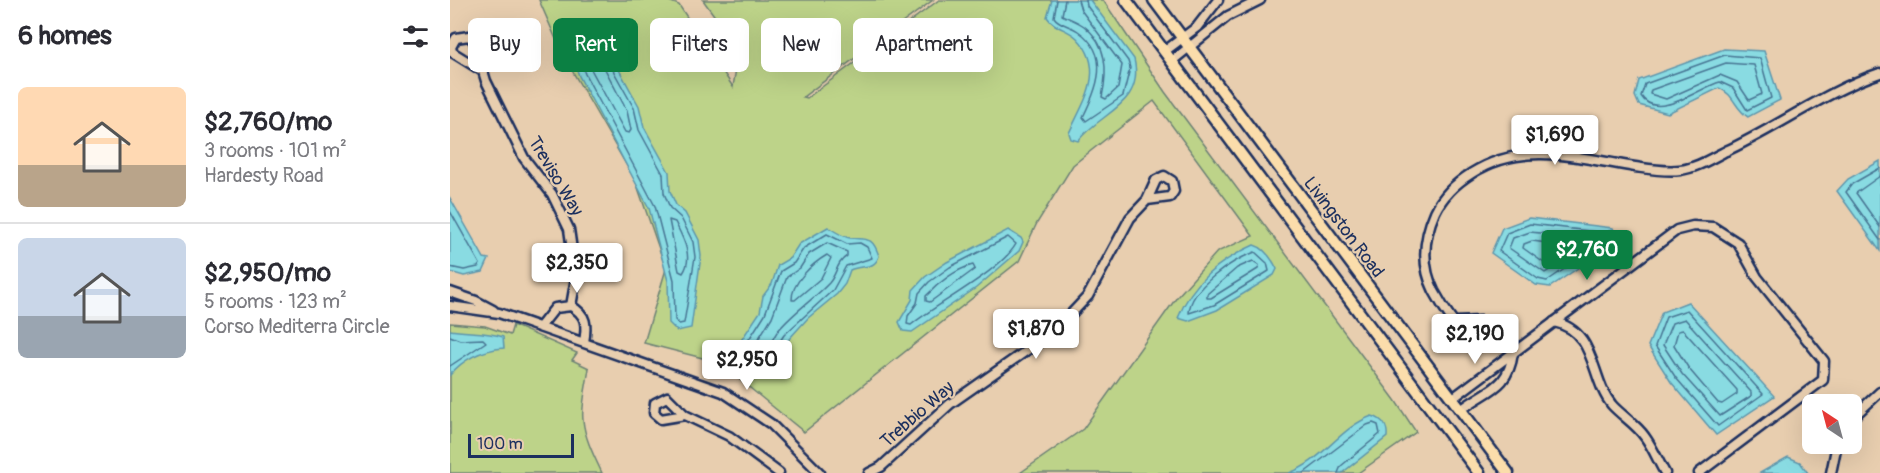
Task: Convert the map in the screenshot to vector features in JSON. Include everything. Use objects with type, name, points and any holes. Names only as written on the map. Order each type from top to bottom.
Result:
[{"type":"main road","points":[[1126,0],[1479,473]]},
{"type":"main road","name":"Livingston Road","points":[[1154,0],[1508,473]]},
{"type":"street","points":[[1186,42],[1218,0]]},
{"type":"street","points":[[1168,56],[1228,16],[1260,0]]},
{"type":"street","name":"Treviso Way","points":[[482,72],[525,158],[559,205],[569,229],[576,278],[571,306]]},
{"type":"street","points":[[1455,322],[1430,283],[1425,247],[1429,226],[1439,203],[1456,184],[1483,166],[1519,155],[1540,153],[1566,154],[1652,169],[1681,170],[1700,164],[1880,73]]},
{"type":"street","name":"Trebbio Way","points":[[873,472],[950,404],[1056,330],[1088,296],[1115,241],[1130,218],[1147,200]]},
{"type":"street","points":[[1453,398],[1677,230],[1693,226],[1713,227],[1738,243],[1757,277],[1824,361],[1823,380],[1699,473]]},
{"type":"street","points":[[450,292],[476,300],[499,313],[723,392],[771,424],[820,473]]},
{"type":"street","points":[[450,306],[499,313]]},
{"type":"street","points":[[540,327],[555,308],[571,306],[583,314],[584,342]]},
{"type":"street","points":[[1554,322],[1564,324],[1591,352],[1602,389],[1612,405],[1645,438],[1665,473]]},
{"type":"street","points":[[1461,410],[1501,384],[1509,371],[1514,353]]},
{"type":"street","points":[[1862,409],[1880,392]]},
{"type":"street","points":[[685,415],[707,423],[729,436],[779,473]]},
{"type":"street","points":[[1831,473],[1835,454]]},
{"type":"green space","points":[[539,0],[666,0],[679,5],[688,18],[650,18],[650,72],[723,72],[733,87],[735,72],[749,72],[749,18],[716,18],[703,0],[933,0],[909,18],[853,18],[853,60],[841,69],[841,18],[761,18],[761,72],[837,72],[803,97],[807,98],[853,64],[853,72],[993,72],[993,18],[915,18],[939,0],[1103,0],[1165,92],[1395,400],[1416,432],[1358,473],[1020,473],[1083,429],[1177,297],[1217,252],[1253,236],[1154,101],[1073,165],[1037,223],[1019,261],[804,432],[718,362],[644,343],[666,269],[636,182],[573,72],[638,72],[638,18],[553,18],[553,32]]},
{"type":"green space","points":[[450,323],[485,326],[510,335],[513,325],[577,353],[572,360],[589,368],[583,401],[583,420],[588,441],[602,473],[450,473]]},
{"type":"water","points":[[1052,0],[1090,0],[1134,59],[1136,75],[1127,98],[1078,141],[1071,139],[1069,133],[1090,85],[1091,61],[1077,38],[1047,17]]},
{"type":"water","points":[[1724,49],[1764,51],[1780,100],[1748,117],[1728,94],[1719,88],[1668,113],[1639,105],[1635,96],[1639,80]]},
{"type":"water","points":[[578,72],[620,72],[639,106],[644,127],[669,172],[670,191],[676,205],[685,213],[699,240],[701,256],[691,328],[677,331],[669,323],[668,281],[649,208]]},
{"type":"water","points":[[1880,161],[1880,251],[1837,191],[1848,179]]},
{"type":"water","points":[[450,198],[484,258],[489,259],[483,272],[464,276],[450,272]]},
{"type":"water","points":[[1529,218],[1613,228],[1618,241],[1550,287],[1536,285],[1491,253],[1502,228]]},
{"type":"water","points":[[828,227],[847,237],[871,242],[879,256],[877,261],[871,265],[850,270],[845,284],[837,294],[808,318],[789,339],[771,366],[761,375],[750,376],[738,360],[740,342],[760,312],[763,296],[772,284],[778,265],[790,258],[799,244]]},
{"type":"water","points":[[1008,230],[1021,238],[1023,242],[1019,251],[976,288],[912,332],[903,331],[899,322],[912,300],[913,290],[925,277],[947,262]]},
{"type":"water","points":[[1254,245],[1265,251],[1270,258],[1277,269],[1274,275],[1217,310],[1188,321],[1178,318],[1191,294],[1208,274],[1229,258]]},
{"type":"water","points":[[1688,302],[1774,396],[1716,435],[1671,382],[1648,346],[1662,312]]},
{"type":"water","points":[[450,330],[503,337],[504,348],[474,356],[450,375]]},
{"type":"water","points":[[1372,416],[1384,424],[1387,437],[1342,473],[1289,473],[1311,461],[1350,428]]},
{"type":"water","points":[[1788,457],[1800,462],[1808,473],[1760,473]]}]
